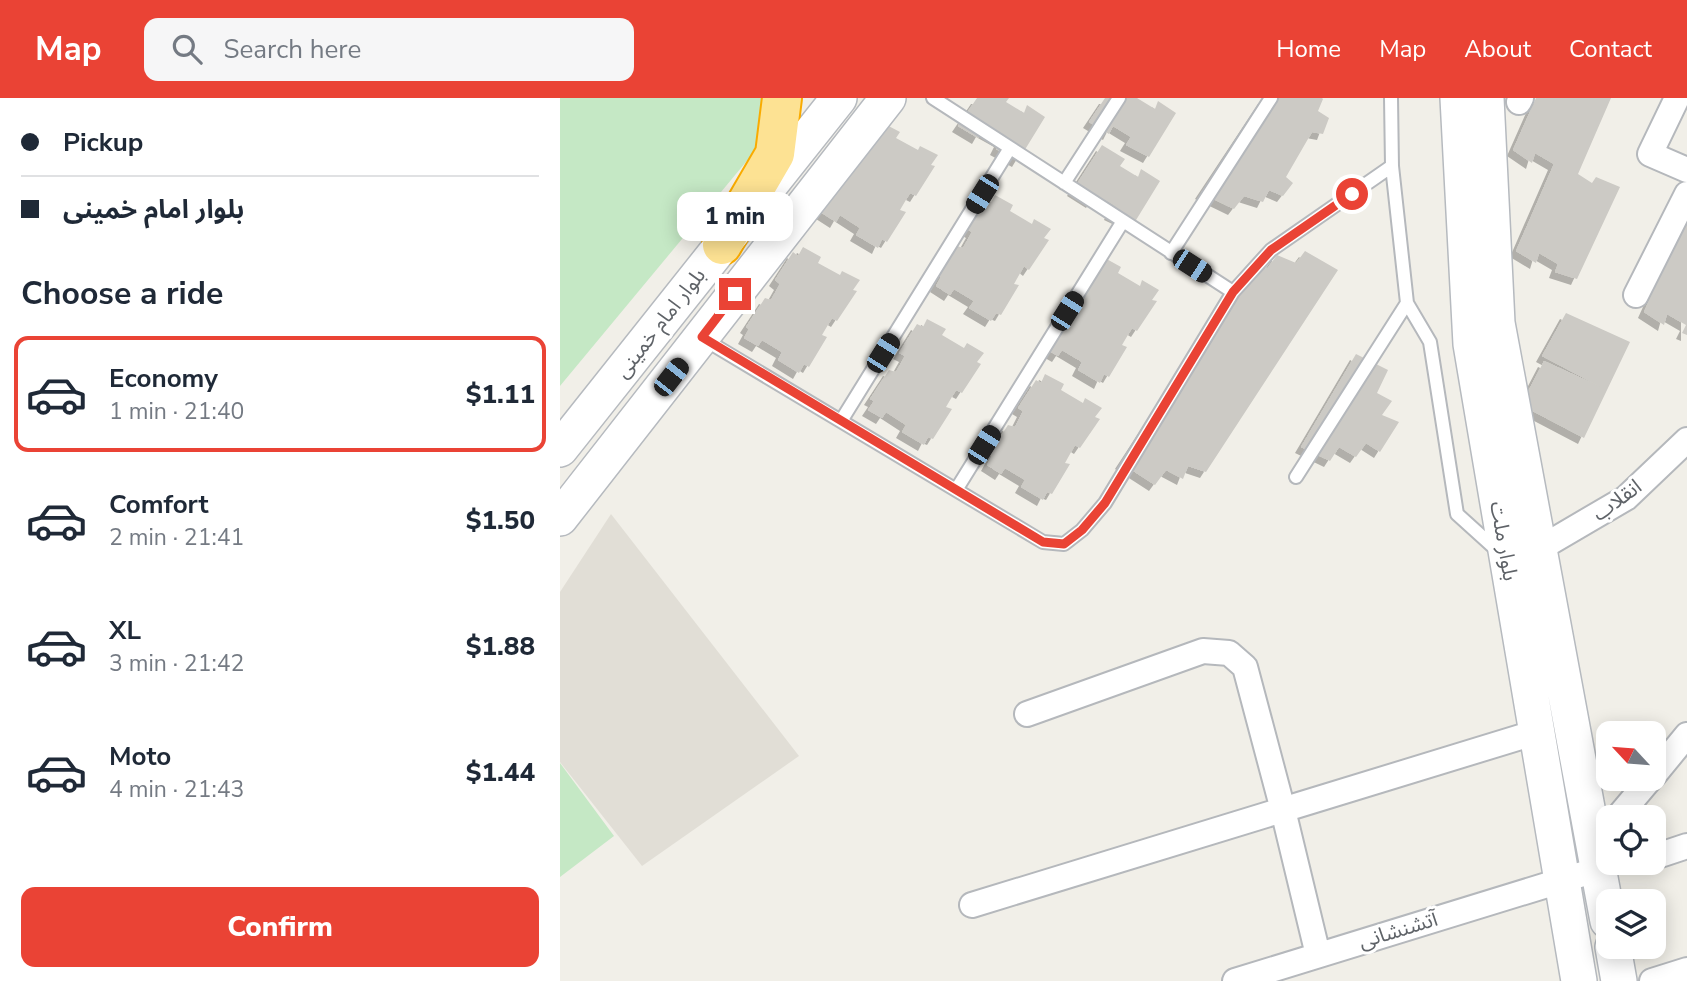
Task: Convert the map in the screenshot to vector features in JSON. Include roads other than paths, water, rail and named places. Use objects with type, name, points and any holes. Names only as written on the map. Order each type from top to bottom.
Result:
[{"type":"highway","points":[[722,245],[775,154],[782,98]]},
{"type":"street","name":"بلوار امام خمینی","points":[[566,441],[839,98]]},
{"type":"street","name":"بلوار امام خمینی","points":[[560,518],[888,98]]},
{"type":"street","name":"بلوار ملت","points":[[1458,98],[1471,344],[1596,833]]},
{"type":"street","points":[[1677,98],[1650,154],[1687,170]]},
{"type":"street","name":"بلوار ملت","points":[[1509,99],[1497,323],[1523,554],[1537,732],[1579,981]]},
{"type":"street","points":[[1636,295],[1687,194]]},
{"type":"street","name":"انقلاب","points":[[1523,554],[1626,498],[1687,440]]},
{"type":"street","points":[[566,441],[574,444],[580,452],[589,457],[609,456]]},
{"type":"street","points":[[1027,714],[1203,651],[1229,653],[1245,667],[1318,955]]},
{"type":"street","points":[[972,905],[1537,732]]},
{"type":"street","points":[[1666,760],[1687,735]]},
{"type":"street","points":[[1628,805],[1640,791]]},
{"type":"street","points":[[1666,853],[1687,846]]},
{"type":"street","name":"آتشنشانی","points":[[1235,981],[1562,878],[1596,851]]},
{"type":"street","points":[[1615,959],[1619,981]]},
{"type":"street","points":[[1656,980],[1687,970]]},
{"type":"lane","points":[[933,98],[1233,292]]},
{"type":"lane","points":[[1064,183],[1119,98]]},
{"type":"lane","points":[[1171,253],[1270,98]]},
{"type":"lane","points":[[1391,98],[1392,166],[1407,303],[1430,342],[1457,514],[1523,554]]},
{"type":"lane","points":[[841,421],[1010,149]]},
{"type":"lane","points":[[702,337],[1043,542],[1064,544],[1082,530],[1105,503],[1233,292],[1271,250],[1392,166]]},
{"type":"lane","points":[[956,490],[1123,221]]},
{"type":"lane","points":[[1296,477],[1407,303]]}]
